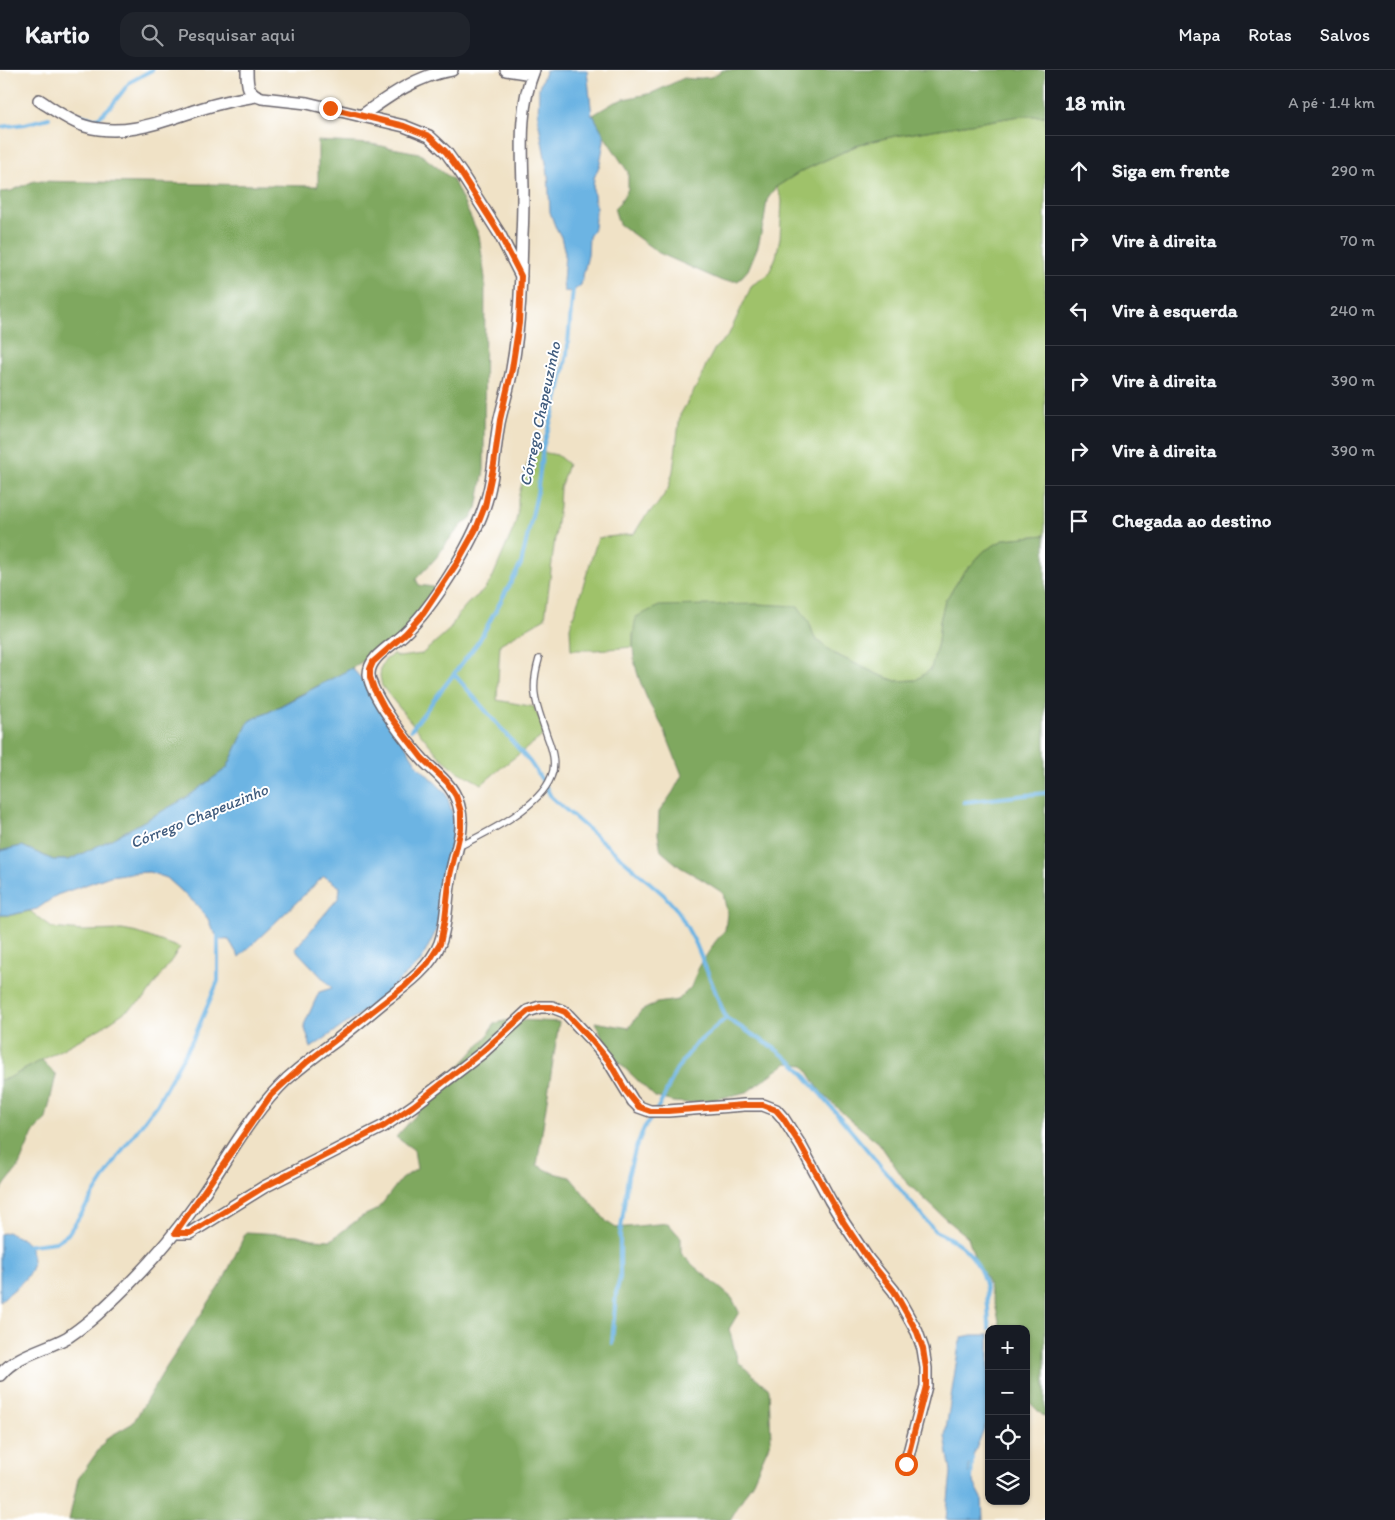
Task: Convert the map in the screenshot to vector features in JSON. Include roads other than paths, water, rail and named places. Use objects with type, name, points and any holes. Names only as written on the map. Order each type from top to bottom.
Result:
[{"type":"street","points":[[247,70],[247,84],[250,91],[256,96],[307,102],[404,126],[429,136],[446,152],[483,207],[521,276]]},
{"type":"street","points":[[362,116],[389,97],[423,78],[452,70]]},
{"type":"street","points":[[0,1376],[20,1358],[66,1338],[88,1322],[124,1288],[175,1233],[271,1095],[306,1063],[405,986],[428,963],[440,944],[450,875],[461,829],[461,812],[456,796],[447,782],[422,758],[384,708],[374,689],[370,677],[370,669],[373,662],[406,633],[423,614],[457,563],[476,529],[485,506],[494,464],[500,420],[512,369],[519,323],[523,197],[522,134],[526,97],[533,72],[506,70]]},
{"type":"street","points":[[38,100],[84,126],[107,130],[123,130],[162,122],[222,102],[256,96]]},
{"type":"street","points":[[175,1233],[190,1233],[264,1187],[384,1126],[413,1106],[482,1052],[528,1011],[540,1007],[552,1007],[565,1012],[588,1036],[608,1060],[626,1091],[639,1107],[650,1111],[668,1111],[763,1105],[776,1110],[783,1118],[844,1223],[868,1259],[894,1291],[917,1332],[923,1349],[926,1386],[906,1464]]},
{"type":"lane","points":[[458,847],[485,834],[526,807],[542,793],[552,777],[554,764],[552,750],[534,695],[534,674],[539,659]]},
{"type":"water","points":[[546,70],[587,70],[592,116],[604,135],[600,164],[594,178],[593,188],[596,208],[594,228],[589,237],[588,255],[581,285],[572,292],[564,291],[565,253],[561,237],[550,212],[548,174],[538,119],[539,87]]},
{"type":"water","points":[[352,668],[371,690],[418,766],[446,793],[452,812],[453,832],[436,931],[421,961],[370,1007],[311,1048],[304,1025],[319,992],[332,988],[295,949],[339,897],[340,887],[324,876],[239,957],[229,940],[219,939],[208,919],[197,905],[167,878],[149,872],[110,876],[57,895],[37,909],[11,915],[0,915],[0,851],[22,846],[53,860],[69,860],[110,840],[186,798],[227,768],[249,721]]},
{"type":"water","points":[[7,1232],[20,1238],[29,1246],[33,1259],[29,1273],[24,1280],[0,1301],[0,1234]]},
{"type":"water","points":[[985,1335],[985,1427],[969,1466],[969,1473],[982,1498],[983,1520],[946,1520],[951,1472],[945,1436],[959,1345],[962,1337]]},
{"type":"waterway","points":[[73,113],[98,118],[112,105],[130,82],[152,70]]},
{"type":"waterway","points":[[0,127],[25,124],[49,118]]},
{"type":"waterway","name":"Córrego Chapeuzinho","points":[[411,730],[479,641],[521,564],[537,494],[543,447],[558,397],[567,354],[573,288]]},
{"type":"waterway","points":[[454,674],[530,762],[551,797],[664,895],[678,911],[696,944],[726,1018],[774,1048],[797,1066],[935,1231],[956,1242],[969,1253],[976,1262],[984,1282],[987,1293],[989,1325]]},
{"type":"waterway","points":[[964,802],[1045,793]]},
{"type":"waterway","points":[[24,1246],[56,1242],[68,1234],[123,1149],[157,1104],[195,1035],[218,981],[218,935]]},
{"type":"waterway","points":[[612,1343],[616,1293],[620,1278],[620,1236],[628,1176],[635,1150],[644,1128],[663,1099],[676,1070],[695,1045],[726,1018]]},
{"type":"waterway","points":[[971,1479],[972,1458]]}]
